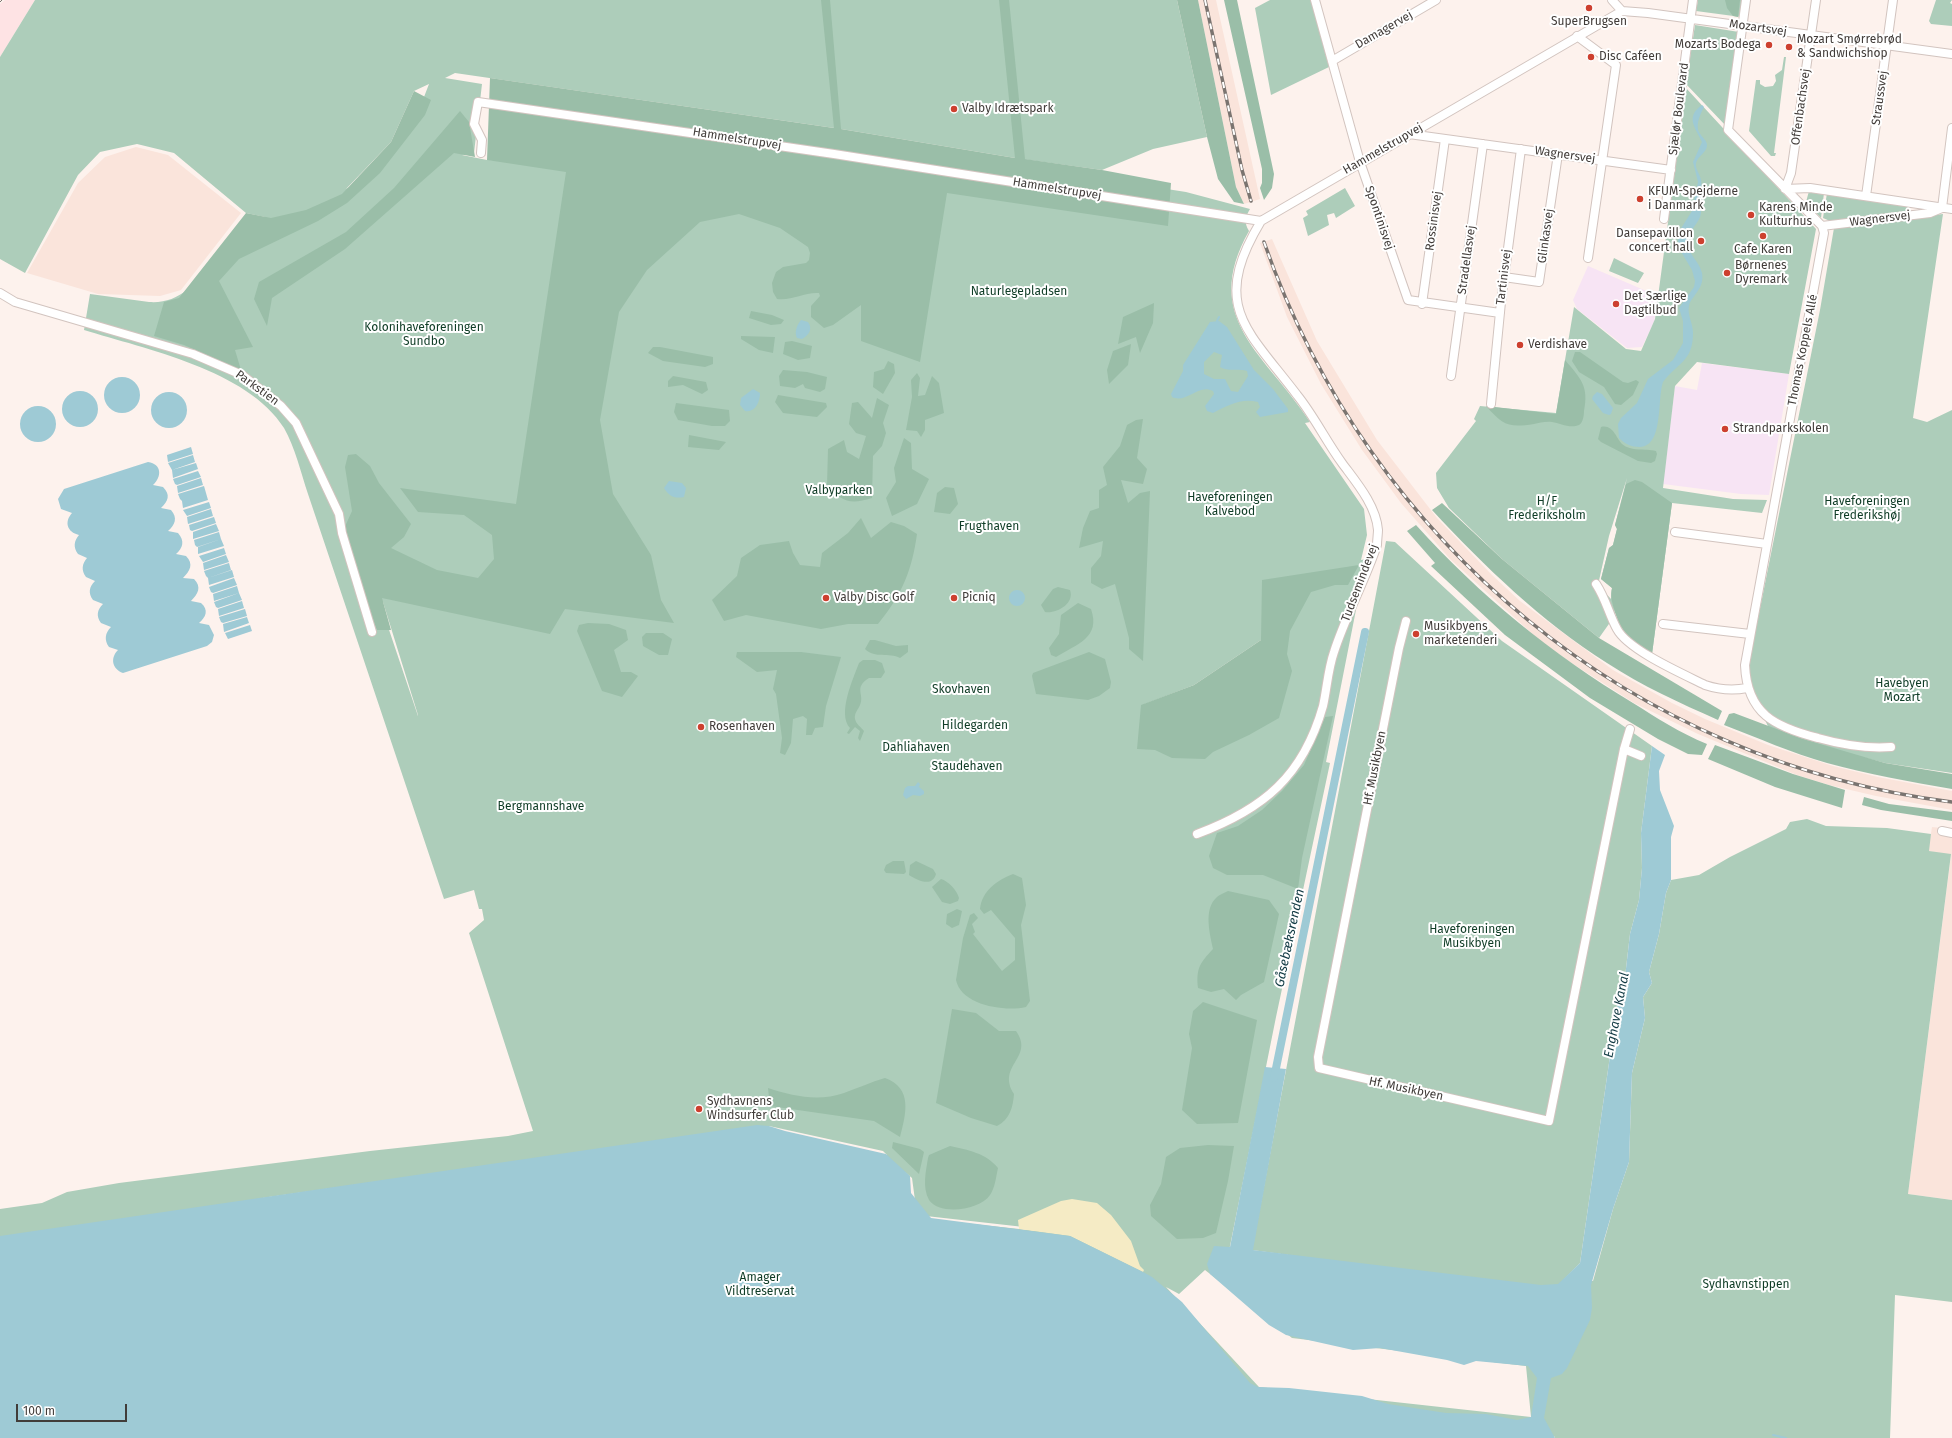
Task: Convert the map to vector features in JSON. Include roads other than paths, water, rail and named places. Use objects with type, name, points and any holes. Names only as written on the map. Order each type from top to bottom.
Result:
[{"type":"street","name":"Spontinisvej","points":[[1315,0],[1360,162],[1408,300],[1422,304],[1500,313]]},
{"type":"street","name":"Damagervej","points":[[1332,61],[1436,0]]},
{"type":"street","points":[[1612,0],[1622,11]]},
{"type":"street","name":"Sjælør Boulevard","points":[[1671,170],[1693,0]]},
{"type":"street","points":[[1746,0],[1728,130],[1822,226]]},
{"type":"street","name":"Offenbachsvej","points":[[1785,189],[1791,173],[1816,0]]},
{"type":"street","name":"Straussvej","points":[[1866,196],[1893,0]]},
{"type":"street","name":"Mozartsvej","points":[[1622,11],[1952,54]]},
{"type":"street","name":"Hammelstrupvej","points":[[481,153],[482,140],[474,124],[478,102],[834,154],[1261,221],[1360,162],[1622,11]]},
{"type":"street","points":[[1577,36],[1616,65],[1588,258]]},
{"type":"street","points":[[1942,208],[1952,128]]},
{"type":"street","name":"Wagnersvej","points":[[1409,134],[1671,170]]},
{"type":"street","name":"Rossinisvej","points":[[1422,304],[1445,139]]},
{"type":"street","name":"Stradellasvej","points":[[1451,376],[1483,144]]},
{"type":"street","name":"Tartinisvej","points":[[1490,404],[1504,277],[1521,149]]},
{"type":"street","name":"Glinkasvej","points":[[1504,277],[1540,282],[1558,154]]},
{"type":"street","points":[[1664,219],[1671,170]]},
{"type":"street","name":"Wagnersvej","points":[[1785,189],[1810,188],[1952,209]]},
{"type":"street","name":"Wagnersvej","points":[[1822,226],[1930,213],[1942,208]]},
{"type":"street","name":"Tudsemindevej","points":[[1197,834],[1227,823],[1260,803],[1280,786],[1298,764],[1315,730],[1323,704],[1333,654],[1376,545],[1378,529],[1372,507],[1357,483],[1331,447],[1301,399],[1254,341],[1241,314],[1237,299],[1236,283],[1241,260],[1261,221]]},
{"type":"street","name":"Thomas Koppels Allé","points":[[1822,226],[1824,234],[1823,244],[1744,665],[1747,688],[1754,703],[1767,716],[1778,725],[1793,732],[1846,746],[1870,749],[1891,747]]},
{"type":"street","name":"Parkstien","points":[[0,293],[15,302],[158,343],[221,365],[242,375],[282,406],[296,423],[339,514],[342,533],[372,632]]},
{"type":"street","points":[[1675,532],[1767,544]]},
{"type":"street","points":[[1596,584],[1606,601],[1617,630],[1630,644],[1705,685],[1725,690],[1747,688]]},
{"type":"street","name":"Hf. Musikbyen","points":[[1406,621],[1397,656],[1318,1057],[1319,1068],[1549,1121],[1624,749],[1630,729]]},
{"type":"street","points":[[1663,624],[1750,634]]},
{"type":"street","points":[[1624,749],[1641,756]]},
{"type":"street","points":[[1942,831],[1952,833]]},
{"type":"water","points":[[1702,105],[1704,107],[1698,121],[1698,128],[1706,142],[1707,148],[1696,163],[1701,182],[1701,213],[1699,220],[1690,233],[1688,240],[1689,250],[1702,273],[1702,284],[1689,306],[1693,329],[1692,343],[1687,356],[1663,382],[1658,420],[1653,439],[1648,445],[1640,447],[1631,446],[1619,438],[1618,424],[1621,418],[1637,403],[1648,379],[1673,360],[1683,343],[1683,321],[1679,308],[1694,287],[1695,281],[1692,270],[1680,250],[1678,241],[1680,230],[1692,211],[1698,182],[1693,162],[1702,142],[1694,127],[1693,118],[1697,109]]},
{"type":"water","points":[[801,320],[808,322],[810,327],[807,336],[802,339],[797,338],[796,333],[797,326]]},
{"type":"water","points":[[1219,321],[1227,327],[1254,370],[1273,389],[1288,409],[1288,412],[1260,417],[1256,412],[1260,407],[1258,402],[1246,401],[1230,405],[1213,413],[1207,411],[1205,406],[1214,394],[1213,391],[1208,389],[1197,391],[1183,398],[1172,397],[1171,394],[1183,371],[1183,365],[1210,322]],"holes":[[[1214,352],[1222,355],[1220,367],[1247,371],[1248,376],[1238,392],[1231,391],[1225,379],[1214,379],[1204,374],[1204,362]]]},
{"type":"water","points":[[122,377],[135,382],[140,395],[135,408],[122,413],[109,408],[104,395],[109,382]]},
{"type":"water","points":[[753,389],[760,393],[758,403],[754,409],[745,411],[740,405],[741,398]]},
{"type":"water","points":[[80,391],[93,396],[98,409],[93,422],[80,427],[67,422],[62,409],[67,396]]},
{"type":"water","points":[[169,392],[182,397],[187,410],[182,423],[169,428],[156,423],[151,410],[156,397]]},
{"type":"water","points":[[1597,392],[1602,394],[1613,408],[1611,414],[1609,415],[1603,413],[1592,399]]},
{"type":"water","points":[[38,406],[51,411],[56,424],[51,437],[38,442],[25,437],[20,424],[25,411]]},
{"type":"water","points":[[191,447],[193,454],[168,462],[167,455]]},
{"type":"water","points":[[193,455],[195,462],[172,470],[168,463]]},
{"type":"water","points":[[148,462],[156,465],[159,471],[158,478],[153,485],[163,487],[168,495],[167,500],[161,508],[171,510],[175,519],[174,524],[168,531],[178,533],[182,539],[182,547],[176,554],[186,556],[190,562],[188,573],[183,578],[194,579],[198,585],[196,596],[191,601],[201,603],[205,608],[205,616],[199,623],[209,625],[214,635],[212,642],[207,646],[123,673],[116,669],[113,663],[115,653],[118,650],[109,647],[106,642],[106,634],[111,627],[101,623],[98,618],[98,611],[103,604],[93,600],[90,595],[90,588],[95,581],[86,577],[83,572],[83,565],[87,558],[78,554],[75,549],[75,542],[79,535],[72,532],[68,526],[68,520],[72,513],[61,509],[58,499],[64,489]]},
{"type":"water","points":[[196,463],[198,469],[173,478],[172,470]]},
{"type":"water","points":[[198,471],[201,477],[177,485],[175,484],[173,479]]},
{"type":"water","points":[[201,478],[203,485],[178,493],[177,486]]},
{"type":"water","points":[[669,481],[682,483],[686,488],[684,497],[677,498],[668,493],[664,488]]},
{"type":"water","points":[[204,486],[206,493],[182,501],[180,499],[178,494]]},
{"type":"water","points":[[206,493],[208,500],[183,508],[182,501]]},
{"type":"water","points":[[209,502],[211,508],[187,516],[183,510]]},
{"type":"water","points":[[211,509],[213,516],[188,524],[187,517]]},
{"type":"water","points":[[214,517],[216,523],[192,531],[190,530],[189,525]]},
{"type":"water","points":[[216,524],[219,531],[193,539],[193,532]]},
{"type":"water","points":[[219,532],[221,539],[197,547],[195,545],[194,540]]},
{"type":"water","points":[[221,539],[224,546],[198,554],[198,547]]},
{"type":"water","points":[[224,548],[226,554],[203,562],[199,556]]},
{"type":"water","points":[[226,555],[229,562],[204,570],[203,563]]},
{"type":"water","points":[[229,563],[231,570],[208,578],[206,576],[204,571]]},
{"type":"water","points":[[232,570],[234,577],[209,585],[208,578]]},
{"type":"water","points":[[234,578],[237,585],[213,593],[211,592],[209,587]]},
{"type":"water","points":[[237,586],[239,593],[214,601],[213,594]]},
{"type":"water","points":[[1017,590],[1023,592],[1025,598],[1023,604],[1017,606],[1011,604],[1009,598],[1011,592]]},
{"type":"water","points":[[239,593],[242,600],[218,608],[216,607],[214,602]]},
{"type":"water","points":[[242,601],[244,608],[219,616],[218,609]]},
{"type":"water","points":[[245,609],[247,616],[223,623],[221,622],[219,617]]},
{"type":"water","points":[[247,617],[249,623],[224,632],[223,624]]},
{"type":"water","points":[[250,625],[252,631],[228,639],[225,633]]},
{"type":"water","name":"Amager Vildtreservat","points":[[1652,746],[1665,755],[1659,771],[1660,790],[1674,826],[1671,837],[1671,880],[1666,893],[1659,934],[1649,972],[1652,983],[1643,997],[1645,1018],[1632,1073],[1629,1162],[1613,1209],[1591,1285],[1592,1308],[1590,1320],[1567,1368],[1562,1374],[1551,1378],[1544,1418],[1555,1438],[0,1438],[0,1236],[757,1125],[769,1126],[886,1154],[910,1176],[911,1193],[931,1218],[1070,1236],[1143,1272],[1152,1277],[1182,1302],[1250,1383],[1258,1387],[1289,1388],[1362,1396],[1388,1404],[1446,1413],[1486,1414],[1517,1420],[1531,1417],[1537,1378],[1528,1366],[1476,1361],[1464,1365],[1447,1360],[1380,1348],[1353,1350],[1286,1335],[1269,1325],[1210,1274],[1207,1264],[1214,1246],[1230,1247],[1265,1067],[1286,1069],[1253,1250],[1541,1285],[1558,1284],[1580,1263],[1619,994],[1625,977],[1630,934],[1639,900],[1642,868],[1641,833]]},
{"type":"water","points":[[918,782],[920,784],[919,787],[924,791],[924,794],[920,796],[913,795],[906,799],[903,795],[905,788],[908,786],[915,786]]},
{"type":"waterway","points":[[1217,321],[1219,317]]},
{"type":"waterway","name":"Gåsebæksrenden","points":[[1274,1078],[1365,632]]},
{"type":"waterway","points":[[1773,1435],[1786,1438]]},
{"type":"railway","points":[[1205,0],[1242,170],[1251,201]]},
{"type":"railway","points":[[1264,242],[1311,351],[1371,451],[1444,541],[1528,620],[1622,687],[1725,740],[1835,779],[1952,802]]},
{"type":"place","name":"SuperBrugsen","points":[[1589,8]]},
{"type":"place","name":"Mozarts Bodega","points":[[1769,45]]},
{"type":"place","name":"Mozart Smørrebrød & Sandwichshop","points":[[1789,47]]},
{"type":"place","name":"Disc Caféen","points":[[1591,57]]},
{"type":"place","name":"Valby Idrætspark","points":[[954,109]]},
{"type":"place","name":"KFUM-Spejderne i Danmark","points":[[1640,199]]},
{"type":"place","name":"Karens Minde Kulturhus","points":[[1751,215]]},
{"type":"place","name":"Cafe Karen","points":[[1763,236]]},
{"type":"place","name":"Dansepavillon concert hall","points":[[1701,241]]},
{"type":"place","name":"Børnenes Dyremark","points":[[1727,273]]},
{"type":"place","name":"Det Særlige Dagtilbud","points":[[1616,304]]},
{"type":"place","name":"Verdishave","points":[[1520,345]]},
{"type":"place","name":"Strandparkskolen","points":[[1725,429]]},
{"type":"place","name":"Valby Disc Golf","points":[[826,598]]},
{"type":"place","name":"Picniq","points":[[954,598]]},
{"type":"place","name":"Musikbyens marketenderi","points":[[1416,634]]},
{"type":"place","name":"Rosenhaven","points":[[701,727]]},
{"type":"place","name":"Sydhavnens Windsurfer Club","points":[[699,1109]]},
{"type":"park label","name":"Naturlegepladsen","points":[[1019,292]]},
{"type":"park label","name":"Kolonihaveforeningen Sundbo","points":[[424,335]]},
{"type":"park label","name":"Valbyparken","points":[[839,491]]},
{"type":"park label","name":"Haveforeningen Kalvebod","points":[[1230,505]]},
{"type":"park label","name":"H/F Frederiksholm","points":[[1547,509]]},
{"type":"park label","name":"Haveforeningen Frederikshøj","points":[[1867,509]]},
{"type":"park label","name":"Frugthaven","points":[[989,527]]},
{"type":"park label","name":"Skovhaven","points":[[961,690]]},
{"type":"park label","name":"Havebyen Mozart","points":[[1902,691]]},
{"type":"park label","name":"Hildegarden","points":[[975,726]]},
{"type":"park label","name":"Dahliahaven","points":[[916,748]]},
{"type":"park label","name":"Staudehaven","points":[[967,767]]},
{"type":"park label","name":"Bergmannshave","points":[[541,807]]},
{"type":"park label","name":"Haveforeningen Musikbyen","points":[[1472,937]]},
{"type":"park label","name":"Sydhavnstippen","points":[[1746,1285]]},
{"type":"water label","name":"Enghave Kanal","points":[[1617,1015]]}]
